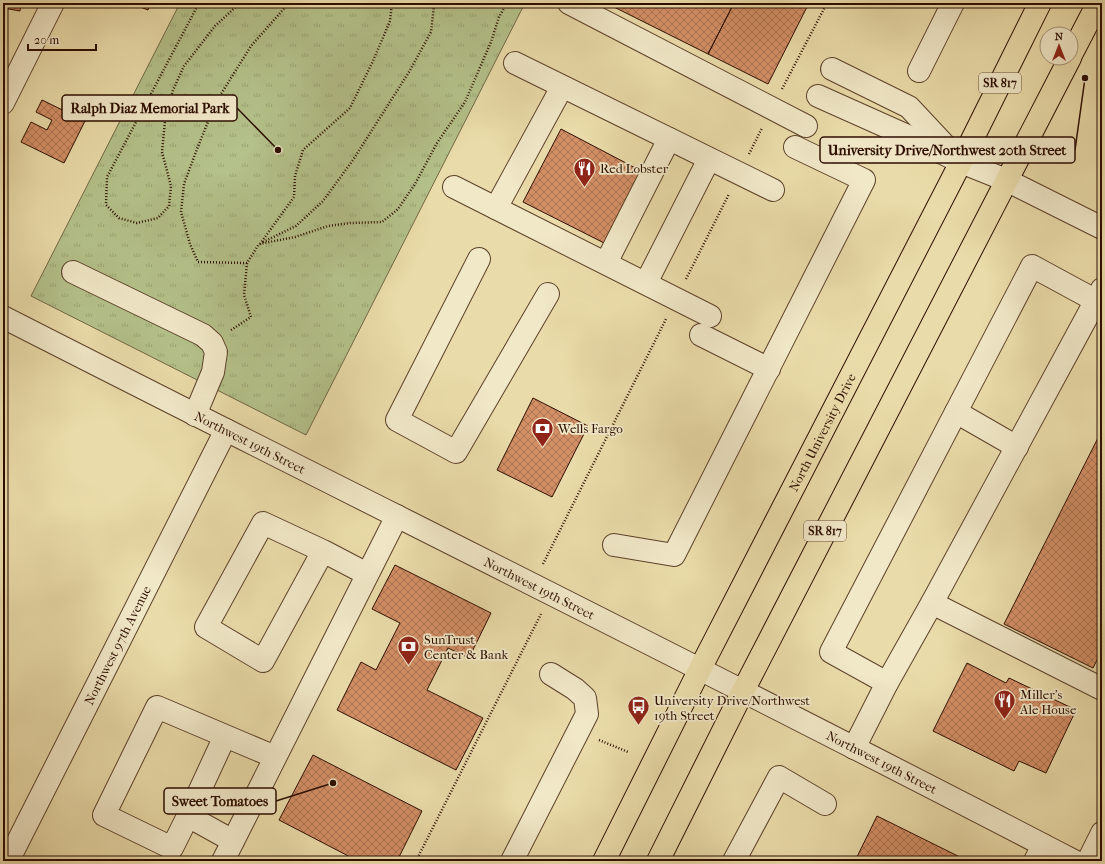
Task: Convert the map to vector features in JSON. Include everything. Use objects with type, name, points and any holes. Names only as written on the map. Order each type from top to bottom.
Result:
[{"type":"main road","name":"North University Drive","points":[[604,861],[700,669],[1040,3]]},
{"type":"main road","name":"SR 817","points":[[1079,40],[1098,3]]},
{"type":"main road","name":"SR 817","points":[[658,861],[743,691],[1065,66]]},
{"type":"street","points":[[3,103],[53,3]]},
{"type":"street","points":[[569,3],[806,126]]},
{"type":"street","points":[[919,71],[953,3]]},
{"type":"street","points":[[514,63],[773,190]]},
{"type":"street","points":[[832,69],[910,107],[960,162]]},
{"type":"street","points":[[496,208],[562,87]]},
{"type":"street","points":[[818,96],[903,134],[960,162],[1006,180],[1102,228]]},
{"type":"street","points":[[606,263],[669,139]]},
{"type":"street","points":[[614,545],[674,555],[864,180],[795,147]]},
{"type":"street","points":[[646,283],[710,159]]},
{"type":"street","points":[[454,187],[710,316]]},
{"type":"street","points":[[479,259],[397,420],[456,452],[548,294]]},
{"type":"street","points":[[854,748],[886,684],[1100,298],[1032,266],[831,652],[886,684]]},
{"type":"street","points":[[73,272],[203,335],[212,343],[216,352],[213,372],[195,415]]},
{"type":"street","name":"Northwest 19th Street","points":[[3,317],[854,748],[1039,853],[1074,861]]},
{"type":"street","points":[[701,335],[769,369]]},
{"type":"street","points":[[956,412],[1017,447]]},
{"type":"street","name":"Northwest 97th Avenue","points":[[8,861],[226,430]]},
{"type":"street","points":[[223,861],[397,516]]},
{"type":"street","points":[[323,551],[263,661],[206,627],[263,523],[323,551],[367,574]]},
{"type":"street","points":[[932,603],[1102,689]]},
{"type":"street","points":[[512,861],[587,714],[585,698],[575,689],[551,674]]},
{"type":"street","points":[[225,736],[172,848],[104,815],[157,707],[275,757]]},
{"type":"street","points":[[734,861],[779,777],[825,804]]},
{"type":"street","points":[[188,816],[233,841]]},
{"type":"street","points":[[1088,861],[1102,833]]},
{"type":"path","points":[[199,3],[107,177],[106,205],[119,218],[137,223],[158,218],[169,206],[171,186],[162,152],[165,121],[173,90],[184,66],[215,26],[240,3]]},
{"type":"path","points":[[247,263],[198,262],[190,244],[181,212],[184,184],[216,102],[251,46],[289,3]]},
{"type":"path","points":[[212,343],[251,317],[244,295],[247,263],[259,244],[294,197],[295,176],[303,150],[350,108],[373,61],[390,21],[392,3]]},
{"type":"path","points":[[259,244],[296,226],[323,201],[353,160],[409,72],[431,32],[434,6],[433,3]]},
{"type":"path","points":[[259,244],[295,237],[328,226],[350,223],[382,222],[398,209],[464,102],[499,17],[507,3]]},
{"type":"path","points":[[416,861],[542,612]]},
{"type":"path","points":[[593,737],[628,752]]},
{"type":"green space","points":[[180,3],[525,3],[306,435],[31,296]]},
{"type":"building","points":[[3,3],[21,3],[20,11],[3,8]]},
{"type":"building","points":[[130,3],[151,3],[148,10]]},
{"type":"building","points":[[606,3],[725,3],[732,7],[708,54]]},
{"type":"building","points":[[734,3],[809,3],[768,84],[708,54]]},
{"type":"building","points":[[42,100],[85,121],[64,163],[21,142],[31,122],[47,130],[52,120],[36,112]]},
{"type":"building","name":"Red Lobster","points":[[561,129],[647,174],[610,246],[523,202]]},
{"type":"building","name":"Wells Fargo","points":[[533,398],[588,426],[552,497],[497,470]]},
{"type":"building","points":[[1102,430],[1102,650],[1093,668],[1004,624]]},
{"type":"building","name":"SunTrust Center & Bank","points":[[395,565],[491,613],[469,658],[448,648],[427,690],[483,718],[456,770],[337,710],[361,662],[376,670],[400,623],[372,609]]},
{"type":"building","name":"Miller's Ale House","points":[[967,663],[1006,683],[1009,678],[1076,710],[1046,773],[1019,761],[1014,771],[933,731]]},
{"type":"building","points":[[313,755],[422,811],[397,861],[358,861],[279,820]]},
{"type":"building","points":[[877,816],[968,861],[855,861]]},
{"type":"place","name":"University Drive/Northwest 20th Street","points":[[1085,78]]},
{"type":"place","name":"Ralph Diaz Memorial Park","points":[[278,150]]},
{"type":"place","name":"Red Lobster","points":[[585,188]]},
{"type":"place","name":"Wells Fargo","points":[[542,448]]},
{"type":"place","name":"SunTrust Center & Bank","points":[[408,666]]},
{"type":"place","name":"Miller's Ale House","points":[[1005,720]]},
{"type":"place","name":"University Drive/Northwest 19th Street","points":[[639,726]]},
{"type":"place","name":"Sweet Tomatoes","points":[[333,783]]}]
